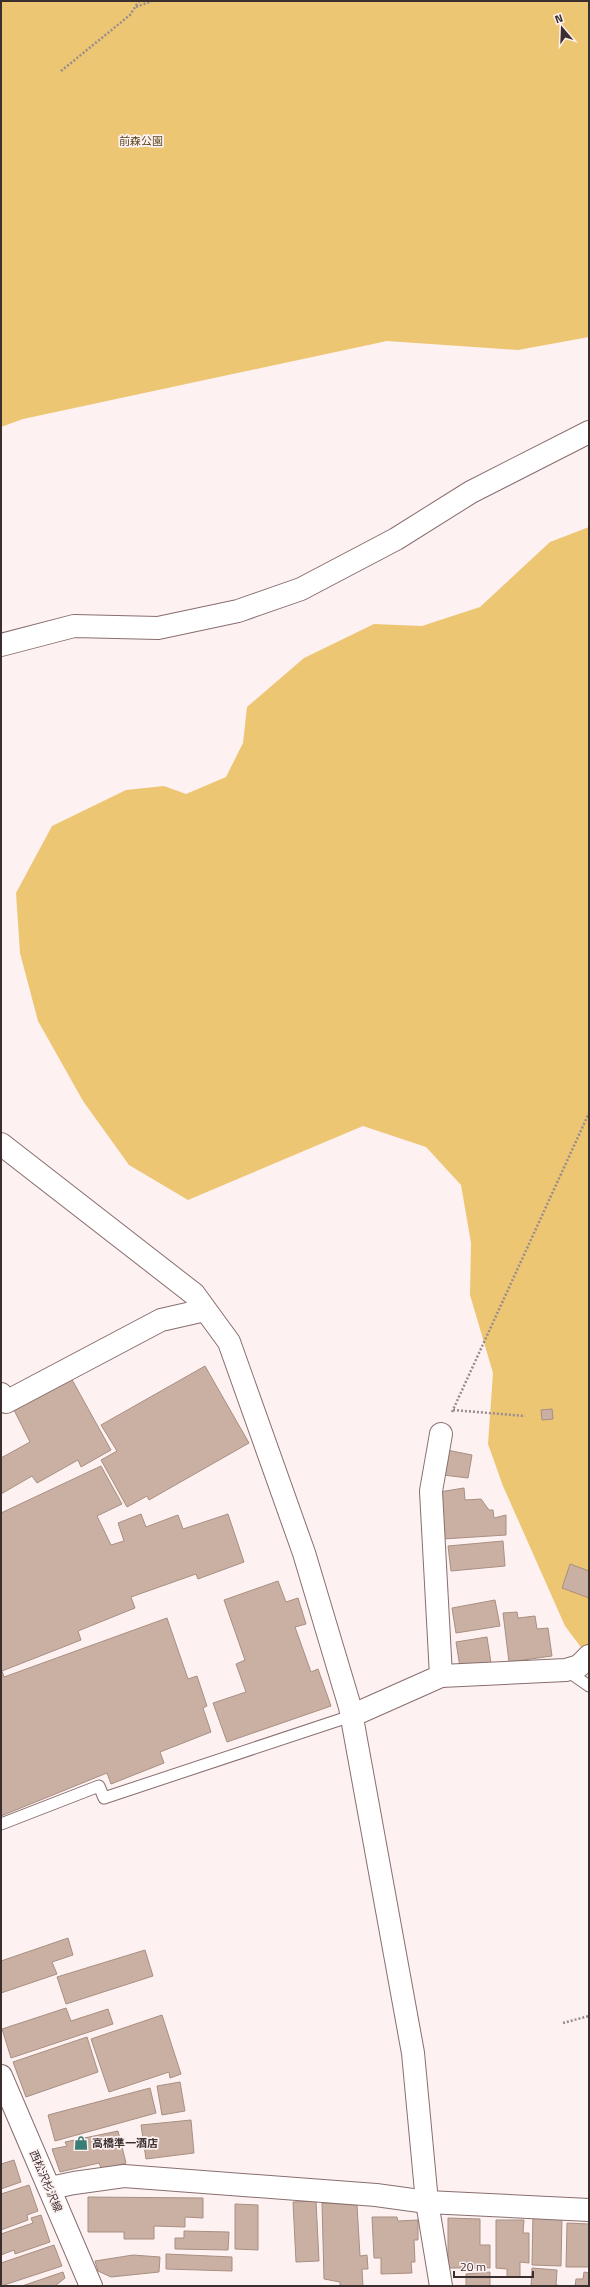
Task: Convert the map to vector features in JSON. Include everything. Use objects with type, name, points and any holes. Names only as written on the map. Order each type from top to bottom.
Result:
[{"type":"street","points":[[1,645],[74,626],[158,628],[238,611],[301,589],[396,539],[471,492],[589,432]]},
{"type":"street","points":[[1,1144],[194,1294],[229,1342],[304,1553],[351,1716],[413,2053],[428,2202],[440,2286]]},
{"type":"street","points":[[1,1394],[6,1402],[162,1320],[205,1310]]},
{"type":"street","points":[[442,1434],[431,1491],[442,1676]]},
{"type":"street","points":[[351,1716],[442,1676],[566,1670],[579,1666],[589,1656]]},
{"type":"street","name":"西松沢杉沢線","points":[[1,2076],[91,2286]]},
{"type":"street","points":[[50,2188],[74,2182],[124,2176],[376,2195],[428,2202],[589,2210]]},
{"type":"lane","points":[[566,1670],[589,1686]]},
{"type":"lane","points":[[1,1824],[99,1786],[104,1798],[351,1716]]},
{"type":"path","points":[[62,71],[130,15],[139,1]]},
{"type":"path","points":[[135,7],[152,1]]},
{"type":"path","points":[[442,1434],[589,1113]]},
{"type":"path","points":[[453,1410],[525,1416]]},
{"type":"path","points":[[563,2024],[589,2016]]},
{"type":"green space","name":"前森公園","points":[[1,1],[589,1],[589,337],[518,350],[387,341],[23,419],[1,427]]},
{"type":"green space","points":[[589,527],[589,1658],[565,1626],[503,1486],[488,1444],[493,1373],[470,1295],[471,1243],[461,1185],[426,1147],[363,1126],[188,1200],[129,1165],[83,1101],[38,1021],[20,953],[16,893],[52,826],[126,790],[164,786],[186,794],[226,777],[243,743],[247,707],[304,658],[374,624],[422,626],[480,607],[550,542]]},
{"type":"building","points":[[205,1366],[249,1443],[149,1500],[147,1496],[127,1507],[101,1460],[117,1451],[101,1425]]},
{"type":"building","points":[[70,1376],[111,1450],[81,1467],[78,1460],[37,1483],[32,1476],[1,1494],[1,1458],[30,1442],[14,1410]]},
{"type":"building","points":[[552,1409],[553,1419],[542,1420],[541,1410]]},
{"type":"building","points":[[447,1450],[472,1455],[468,1478],[443,1475]]},
{"type":"building","points":[[101,1466],[122,1504],[97,1516],[111,1545],[124,1541],[118,1523],[141,1514],[146,1527],[178,1515],[183,1529],[228,1514],[244,1562],[198,1579],[196,1574],[131,1597],[135,1608],[78,1631],[81,1640],[2,1671],[4,1677],[167,1618],[188,1679],[197,1676],[207,1706],[203,1708],[211,1732],[160,1752],[164,1763],[111,1784],[107,1773],[1,1816],[1,1513]]},
{"type":"building","points":[[464,1488],[465,1500],[481,1499],[489,1510],[493,1510],[494,1518],[506,1515],[506,1535],[443,1539],[439,1492]]},
{"type":"building","points":[[503,1541],[505,1566],[451,1571],[448,1546]]},
{"type":"building","points":[[570,1564],[589,1571],[589,1598],[562,1588]]},
{"type":"building","points":[[278,1581],[286,1602],[298,1598],[306,1624],[295,1627],[311,1672],[318,1669],[331,1706],[227,1742],[213,1703],[246,1692],[236,1664],[245,1660],[224,1600]]},
{"type":"building","points":[[495,1600],[500,1626],[456,1633],[452,1608]]},
{"type":"building","points":[[517,1612],[518,1618],[535,1616],[537,1629],[548,1628],[552,1656],[509,1662],[503,1613]]},
{"type":"building","points":[[487,1637],[491,1663],[460,1667],[456,1642]]},
{"type":"building","points":[[68,1938],[73,1955],[52,1962],[57,1974],[1,1993],[1,1961]]},
{"type":"building","points":[[145,1950],[153,1976],[66,2004],[57,1977]]},
{"type":"building","points":[[66,2008],[71,2021],[108,2009],[113,2024],[11,2058],[2,2029]]},
{"type":"building","points":[[162,2015],[181,2074],[170,2078],[169,2072],[109,2092],[91,2039]]},
{"type":"building","points":[[87,2037],[98,2072],[26,2097],[13,2062]]},
{"type":"building","points":[[180,2082],[185,2111],[162,2115],[157,2086]]},
{"type":"building","points":[[150,2088],[156,2113],[55,2141],[48,2115]]},
{"type":"building","points":[[191,2120],[194,2153],[146,2159],[141,2125]]},
{"type":"building","points":[[118,2131],[126,2163],[102,2170],[99,2163],[60,2172],[52,2149],[67,2146],[65,2142]]},
{"type":"building","points":[[14,2160],[21,2182],[1,2189],[1,2164]]},
{"type":"building","points":[[29,2185],[38,2211],[27,2215],[28,2220],[1,2230],[1,2194]]},
{"type":"building","points":[[88,2197],[203,2198],[203,2218],[185,2217],[185,2227],[154,2226],[154,2239],[124,2239],[124,2232],[88,2232]]},
{"type":"building","points":[[316,2201],[319,2261],[296,2262],[293,2202]]},
{"type":"building","points":[[322,2203],[357,2205],[360,2256],[367,2255],[368,2269],[362,2269],[363,2286],[340,2286],[340,2282],[324,2279]]},
{"type":"building","points":[[235,2204],[258,2205],[258,2250],[235,2249]]},
{"type":"building","points":[[41,2215],[50,2242],[15,2254],[14,2250],[1,2255],[1,2234],[33,2223],[31,2218]]},
{"type":"building","points":[[533,2215],[562,2216],[561,2266],[532,2265]]},
{"type":"building","points":[[372,2217],[397,2217],[398,2221],[418,2220],[418,2240],[414,2240],[415,2262],[411,2262],[412,2273],[381,2274],[381,2258],[374,2258]]},
{"type":"building","points":[[448,2218],[480,2219],[480,2245],[490,2245],[490,2268],[448,2268]]},
{"type":"building","points":[[496,2220],[524,2220],[523,2233],[529,2233],[529,2263],[520,2262],[520,2277],[507,2277],[507,2269],[496,2268]]},
{"type":"building","points":[[567,2223],[589,2224],[589,2267],[566,2267]]},
{"type":"building","points":[[184,2231],[229,2232],[228,2250],[175,2249],[175,2238],[184,2238]]},
{"type":"building","points":[[54,2245],[62,2266],[1,2286],[1,2263]]},
{"type":"building","points":[[166,2254],[232,2257],[232,2271],[166,2269]]},
{"type":"building","points":[[133,2255],[160,2257],[159,2272],[111,2277],[98,2271],[95,2261]]},
{"type":"building","points":[[532,2268],[557,2270],[556,2285],[563,2286],[531,2286]]},
{"type":"building","points":[[63,2272],[65,2278],[55,2286],[22,2286]]},
{"type":"building","points":[[490,2272],[490,2286],[466,2286],[466,2274]]},
{"type":"building","points":[[584,2272],[589,2273],[589,2286],[575,2286],[576,2279],[583,2279]]},
{"type":"place","name":"高橋準一酒店","points":[[81,2143]]}]
